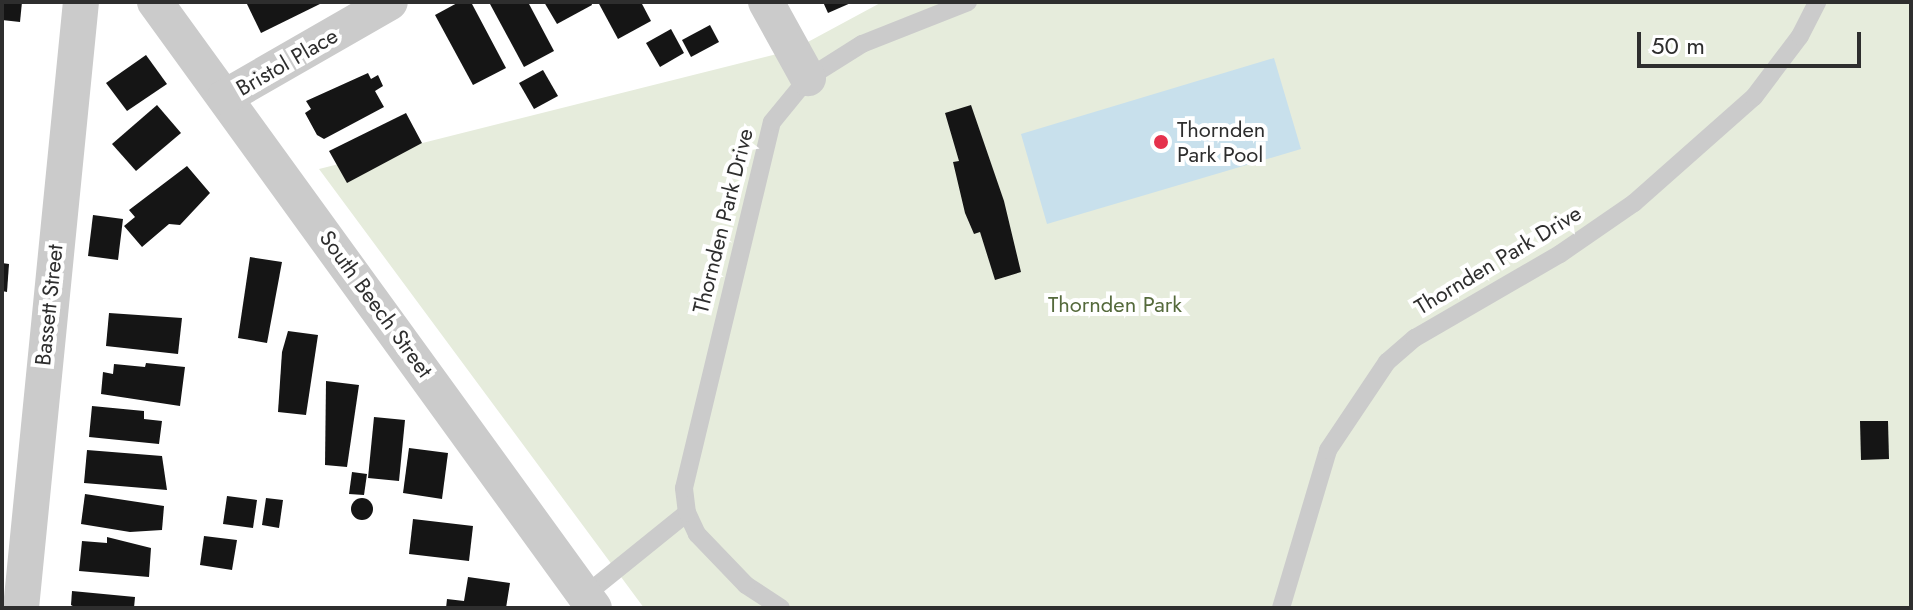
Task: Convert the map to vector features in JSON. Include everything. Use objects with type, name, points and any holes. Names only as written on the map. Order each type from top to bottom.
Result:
[{"type":"street","name":"Bassett Street","points":[[21,608],[81,2]]},
{"type":"street","name":"South Beech Street","points":[[155,2],[587,604]]},
{"type":"street","name":"Bristol Place","points":[[225,97],[390,2]]},
{"type":"street","points":[[766,2],[808,78]]},
{"type":"lane","name":"Thornden Park Drive","points":[[687,513],[684,488],[772,122],[808,78],[862,44],[968,2]]},
{"type":"lane","name":"Thornden Park Drive","points":[[1281,608],[1328,450],[1387,362],[1415,338],[1560,254],[1634,203],[1754,97],[1800,36],[1817,2]]},
{"type":"lane","points":[[587,604],[687,513],[697,534],[746,585],[781,608]]},
{"type":"green space","name":"Thornden Park","points":[[882,2],[1911,2],[1911,608],[644,608],[319,169],[793,50]]},
{"type":"water","name":"Thornden Park Pool","points":[[1274,58],[1301,149],[1047,224],[1021,134]]},
{"type":"building","points":[[2,2],[22,2],[20,22],[2,20]]},
{"type":"building","points":[[246,2],[324,2],[261,33]]},
{"type":"building","points":[[459,2],[471,2],[506,68],[473,85],[435,15]]},
{"type":"building","points":[[528,2],[554,51],[524,67],[490,4]]},
{"type":"building","points":[[544,2],[591,2],[592,5],[557,24]]},
{"type":"building","points":[[598,2],[641,2],[651,21],[618,39]]},
{"type":"building","points":[[823,2],[853,2],[828,13]]},
{"type":"building","points":[[710,25],[719,42],[691,57],[682,40]]},
{"type":"building","points":[[671,29],[684,53],[660,67],[646,43]]},
{"type":"building","points":[[146,55],[167,84],[127,111],[106,83]]},
{"type":"building","points":[[543,70],[558,96],[534,109],[519,83]]},
{"type":"building","points":[[368,73],[371,79],[378,75],[383,86],[375,91],[384,107],[324,139],[317,135],[305,113],[311,109],[306,101]]},
{"type":"building","points":[[157,105],[181,133],[136,171],[112,144]]},
{"type":"building","points":[[971,105],[1004,201],[1021,272],[995,280],[980,232],[974,234],[965,213],[953,162],[959,161],[945,113]]},
{"type":"building","points":[[406,113],[422,143],[347,183],[329,151]]},
{"type":"building","points":[[187,166],[210,193],[180,225],[169,224],[142,247],[124,226],[135,217],[129,210]]},
{"type":"building","points":[[93,215],[123,219],[118,260],[88,256]]},
{"type":"building","points":[[250,257],[282,262],[267,343],[238,338]]},
{"type":"building","points":[[2,263],[9,264],[7,292],[2,291]]},
{"type":"building","points":[[109,313],[182,318],[178,354],[106,346]]},
{"type":"building","points":[[288,331],[318,335],[306,415],[278,412],[282,352]]},
{"type":"building","points":[[146,363],[185,367],[180,406],[101,394],[103,372],[113,374],[114,364],[145,367]]},
{"type":"building","points":[[326,381],[359,385],[347,467],[325,465]]},
{"type":"building","points":[[92,406],[144,411],[144,419],[162,421],[159,444],[89,437]]},
{"type":"building","points":[[374,417],[405,420],[399,481],[368,478]]},
{"type":"building","points":[[1860,421],[1888,421],[1889,459],[1861,460]]},
{"type":"building","points":[[409,448],[448,453],[442,499],[403,493]]},
{"type":"building","points":[[87,450],[162,456],[167,490],[84,483]]},
{"type":"building","points":[[352,472],[367,474],[364,495],[349,494]]},
{"type":"building","points":[[85,494],[164,506],[162,530],[130,532],[81,524]]},
{"type":"building","points":[[227,496],[257,500],[253,528],[223,524]]},
{"type":"building","points":[[266,498],[283,500],[279,528],[262,525]]},
{"type":"building","points":[[362,498],[370,501],[373,509],[370,517],[362,520],[354,517],[351,509],[354,501]]},
{"type":"building","points":[[413,519],[473,526],[469,561],[409,554]]},
{"type":"building","points":[[204,536],[237,540],[232,570],[200,565]]},
{"type":"building","points":[[107,537],[151,548],[149,577],[79,571],[82,541],[107,543]]},
{"type":"building","points":[[468,577],[510,583],[506,608],[446,608],[447,599],[464,601]]},
{"type":"building","points":[[72,591],[135,597],[134,608],[76,608],[71,605]]},
{"type":"place","name":"Thornden Park Pool","points":[[1161,142]]}]
